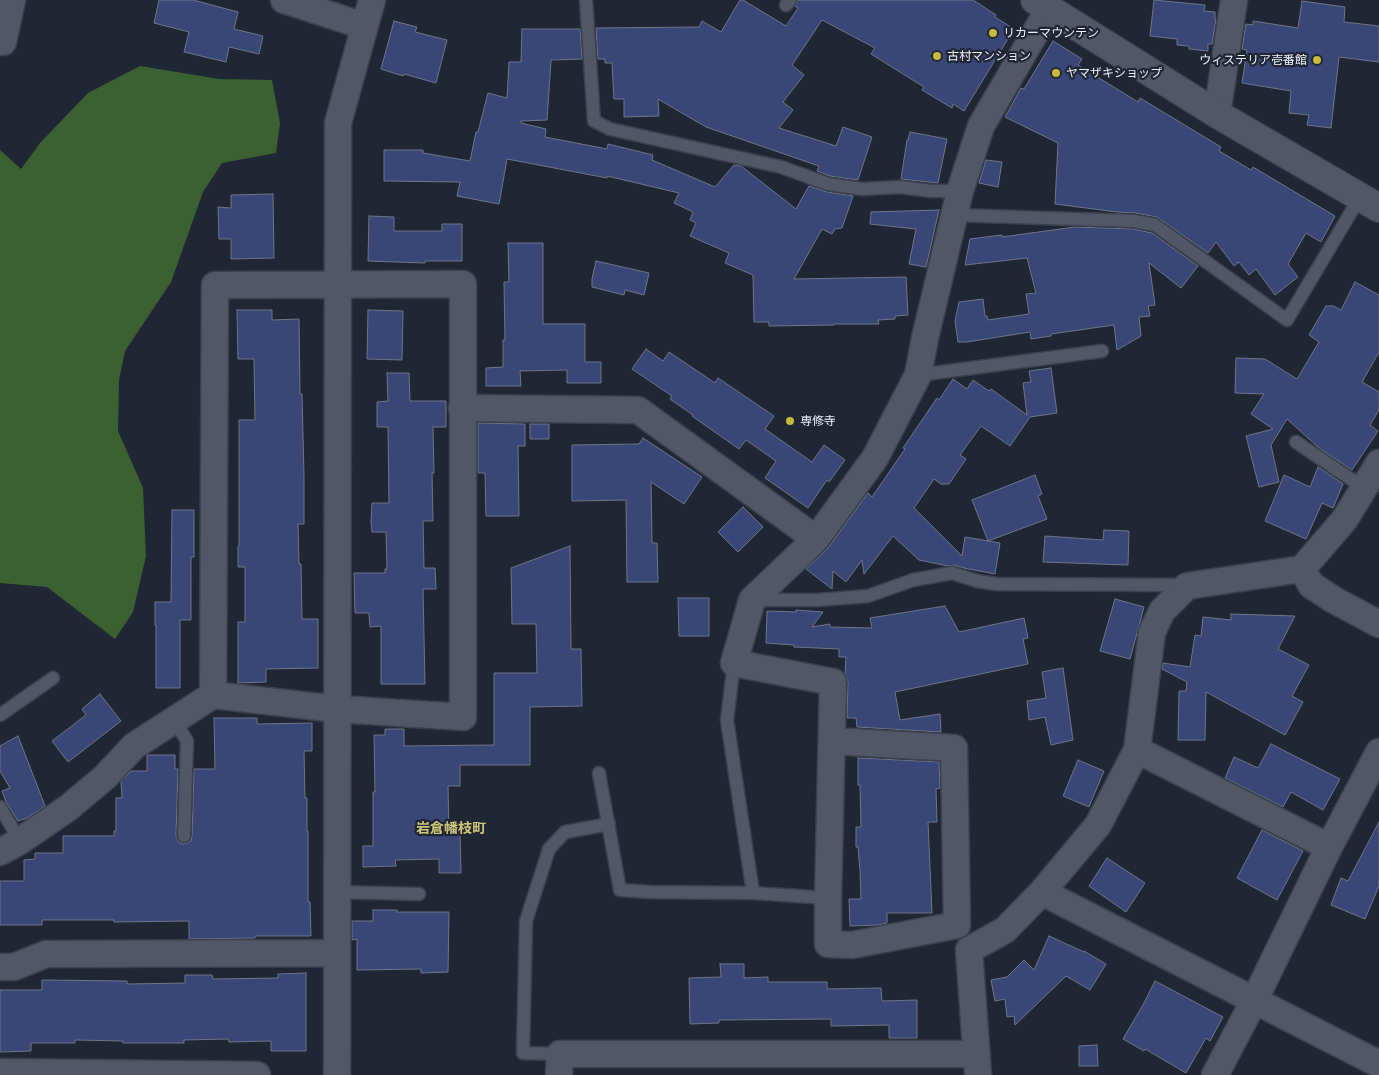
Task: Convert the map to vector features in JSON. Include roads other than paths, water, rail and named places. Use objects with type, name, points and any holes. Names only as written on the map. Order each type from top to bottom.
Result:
[{"type":"street","points":[[3,42],[12,0]]},
{"type":"street","points":[[284,0],[364,26]]},
{"type":"street","points":[[337,1075],[338,123],[372,0]]},
{"type":"street","points":[[1218,114],[1234,0]]},
{"type":"street","points":[[957,925],[852,945],[828,944],[833,682],[734,663],[752,600],[816,539],[875,458],[918,375],[957,203],[981,126],[1042,4],[1218,114],[1370,203]]},
{"type":"street","points":[[10,846],[68,808],[98,783],[134,746],[213,695],[337,709],[463,717],[463,284],[215,286],[213,695]]},
{"type":"street","points":[[462,408],[638,410],[816,539]]},
{"type":"street","points":[[969,950],[1005,930],[1042,892],[1098,825],[1137,750],[1152,632],[1162,611],[1188,586],[1302,569],[1345,519],[1379,463]]},
{"type":"street","points":[[1302,569],[1311,585],[1334,600],[1379,624]]},
{"type":"street","points":[[559,1065],[978,1065],[969,950],[957,925],[954,748],[832,742]]},
{"type":"street","points":[[1137,750],[1329,847]]},
{"type":"street","points":[[1215,1075],[1329,847],[1379,752]]},
{"type":"street","points":[[1042,892],[1379,1064]]},
{"type":"street","points":[[0,967],[14,967],[46,954],[337,953]]},
{"type":"street","points":[[0,1072],[257,1075]]},
{"type":"lane","points":[[586,0],[594,120],[610,129],[781,167],[828,184],[862,188],[900,187],[930,191],[957,203],[1134,220],[1155,225],[1287,320],[1370,203]]},
{"type":"lane","points":[[918,375],[1102,351]]},
{"type":"lane","points":[[1296,442],[1364,488]]},
{"type":"lane","points":[[752,600],[818,600],[868,596],[913,580],[952,573],[977,581],[996,584],[1188,586]]},
{"type":"lane","points":[[734,663],[727,720],[753,893]]},
{"type":"lane","points":[[0,714],[53,678]]},
{"type":"lane","points":[[174,720],[187,741],[184,836]]},
{"type":"lane","points":[[599,773],[620,890],[753,893],[828,898]]},
{"type":"lane","points":[[0,807],[10,846]]},
{"type":"lane","points":[[559,1065],[523,1053],[526,921],[549,848],[565,832],[609,824]]},
{"type":"lane","points":[[337,892],[418,894]]},
{"type":"place","name":"リカーマウンテン","points":[[993,33]]},
{"type":"place","name":"古村マンション","points":[[937,56]]},
{"type":"place","name":"ウィステリア壱番館","points":[[1317,60]]},
{"type":"place","name":"ヤマザキショップ","points":[[1056,73]]},
{"type":"place","name":"専修寺","points":[[790,421]]},
{"type":"district","name":"岩倉幡枝町","points":[[451,828]]}]
